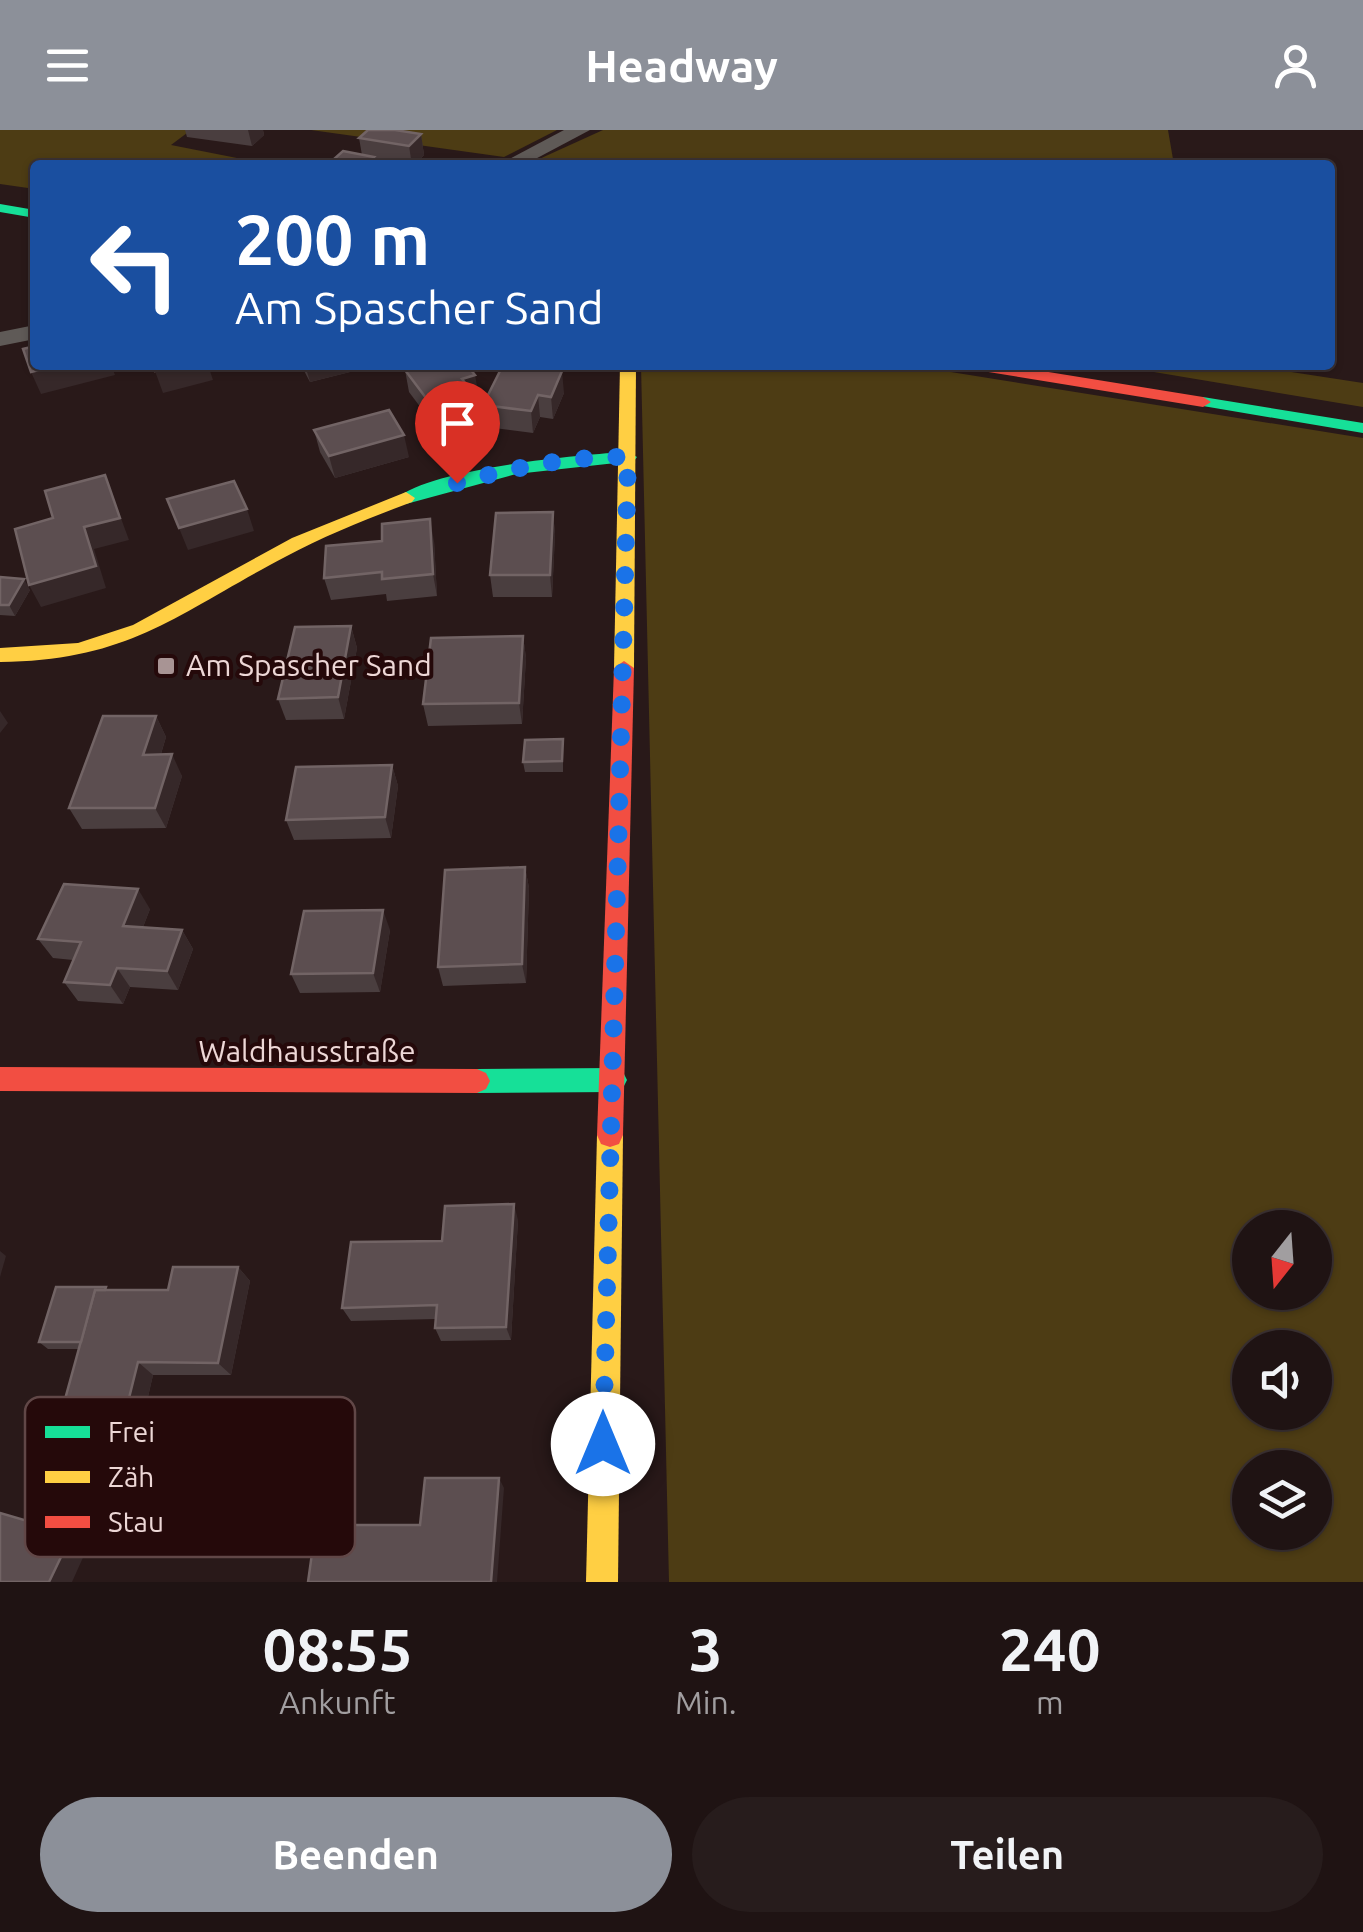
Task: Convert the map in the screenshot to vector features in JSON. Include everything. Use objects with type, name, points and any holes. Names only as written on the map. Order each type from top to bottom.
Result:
[{"type":"street","points":[[518,160],[580,130]]},
{"type":"street","points":[[0,208],[30,213]]},
{"type":"street","points":[[0,340],[30,333]]},
{"type":"street","points":[[602,1582],[604,1341],[614,1080],[628,370]]},
{"type":"street","points":[[1007,370],[1363,428]]},
{"type":"street","points":[[0,655],[42,660],[105,648],[170,618],[303,540],[427,490],[516,468],[588,456],[628,457]]},
{"type":"street","name":"Waldhausstraße","points":[[0,1079],[336,1083],[614,1080]]},
{"type":"shaded area","points":[[0,130],[191,130],[171,145],[248,160],[30,160],[30,188],[0,184]]},
{"type":"shaded area","points":[[311,130],[557,130],[504,157]]},
{"type":"shaded area","points":[[603,130],[1168,130],[1173,160],[537,160]]},
{"type":"shaded area","points":[[641,370],[938,370],[1363,438],[1363,1582],[669,1582]]},
{"type":"shaded area","points":[[1142,370],[1278,370],[1363,383],[1363,407]]},
{"type":"building","points":[[368,130],[421,134],[409,146],[359,138]]},
{"type":"building","points":[[343,151],[374,157],[371,160],[333,160]]},
{"type":"building","points":[[30,347],[30,369],[23,349]]},
{"type":"building","points":[[405,370],[471,370],[475,375],[462,379],[473,393],[432,406]]},
{"type":"building","points":[[500,370],[562,371],[551,397],[538,395],[531,411],[483,405]]},
{"type":"building","points":[[389,410],[404,435],[329,456],[314,430]]},
{"type":"building","points":[[105,475],[120,518],[84,527],[96,566],[29,585],[15,529],[53,518],[45,491]]},
{"type":"building","points":[[234,481],[247,509],[179,528],[167,499]]},
{"type":"building","points":[[553,512],[550,575],[490,575],[496,513]]},
{"type":"building","points":[[430,519],[433,574],[382,579],[382,572],[324,578],[326,546],[382,541],[382,524]]},
{"type":"building","points":[[0,577],[24,579],[9,605],[0,605]]},
{"type":"building","points":[[351,626],[338,697],[278,699],[295,627]]},
{"type":"building","points":[[523,636],[519,703],[423,704],[431,638]]},
{"type":"building","points":[[103,716],[156,716],[143,755],[172,754],[155,808],[69,808]]},
{"type":"building","points":[[563,739],[562,761],[523,762],[525,740]]},
{"type":"building","points":[[392,765],[385,817],[286,820],[296,767]]},
{"type":"building","points":[[525,867],[522,964],[438,967],[445,870]]},
{"type":"building","points":[[64,884],[138,889],[123,926],[182,930],[167,971],[117,968],[110,985],[64,982],[81,942],[38,939]]},
{"type":"building","points":[[383,910],[373,973],[291,974],[304,911]]},
{"type":"building","points":[[514,1204],[506,1327],[435,1328],[437,1305],[342,1308],[351,1242],[442,1241],[445,1206]]},
{"type":"building","points":[[173,1267],[238,1267],[218,1363],[138,1362],[129,1397],[66,1397],[95,1290],[168,1290]]},
{"type":"building","points":[[56,1287],[106,1287],[95,1290],[81,1342],[39,1342]]},
{"type":"building","points":[[425,1478],[499,1478],[491,1582],[308,1582],[312,1557],[355,1557],[355,1525],[420,1525]]},
{"type":"building","points":[[0,1513],[25,1520],[25,1557],[61,1557],[49,1582],[0,1582]]},
{"type":"traffic: fast","points":[[0,208],[30,213]]},
{"type":"traffic: fast","points":[[1203,402],[1363,428]]},
{"type":"traffic: fast","points":[[406,498],[516,469],[628,457]]},
{"type":"traffic: fast","points":[[477,1081],[614,1080]]},
{"type":"traffic: slow","points":[[624,668],[628,370]]},
{"type":"traffic: slow","points":[[0,655],[78,650],[140,630],[281,551],[406,498]]},
{"type":"traffic: slow","points":[[602,1582],[610,1135]]},
{"type":"traffic: jam","points":[[1007,370],[1203,402]]},
{"type":"traffic: jam","points":[[610,1135],[624,668]]},
{"type":"traffic: jam","points":[[0,1079],[477,1081]]},
{"type":"place","name":"Am Spascher Sand","points":[[166,666]]},
{"type":"route","points":[[457,483],[588,456],[628,457],[603,1444]]}]
